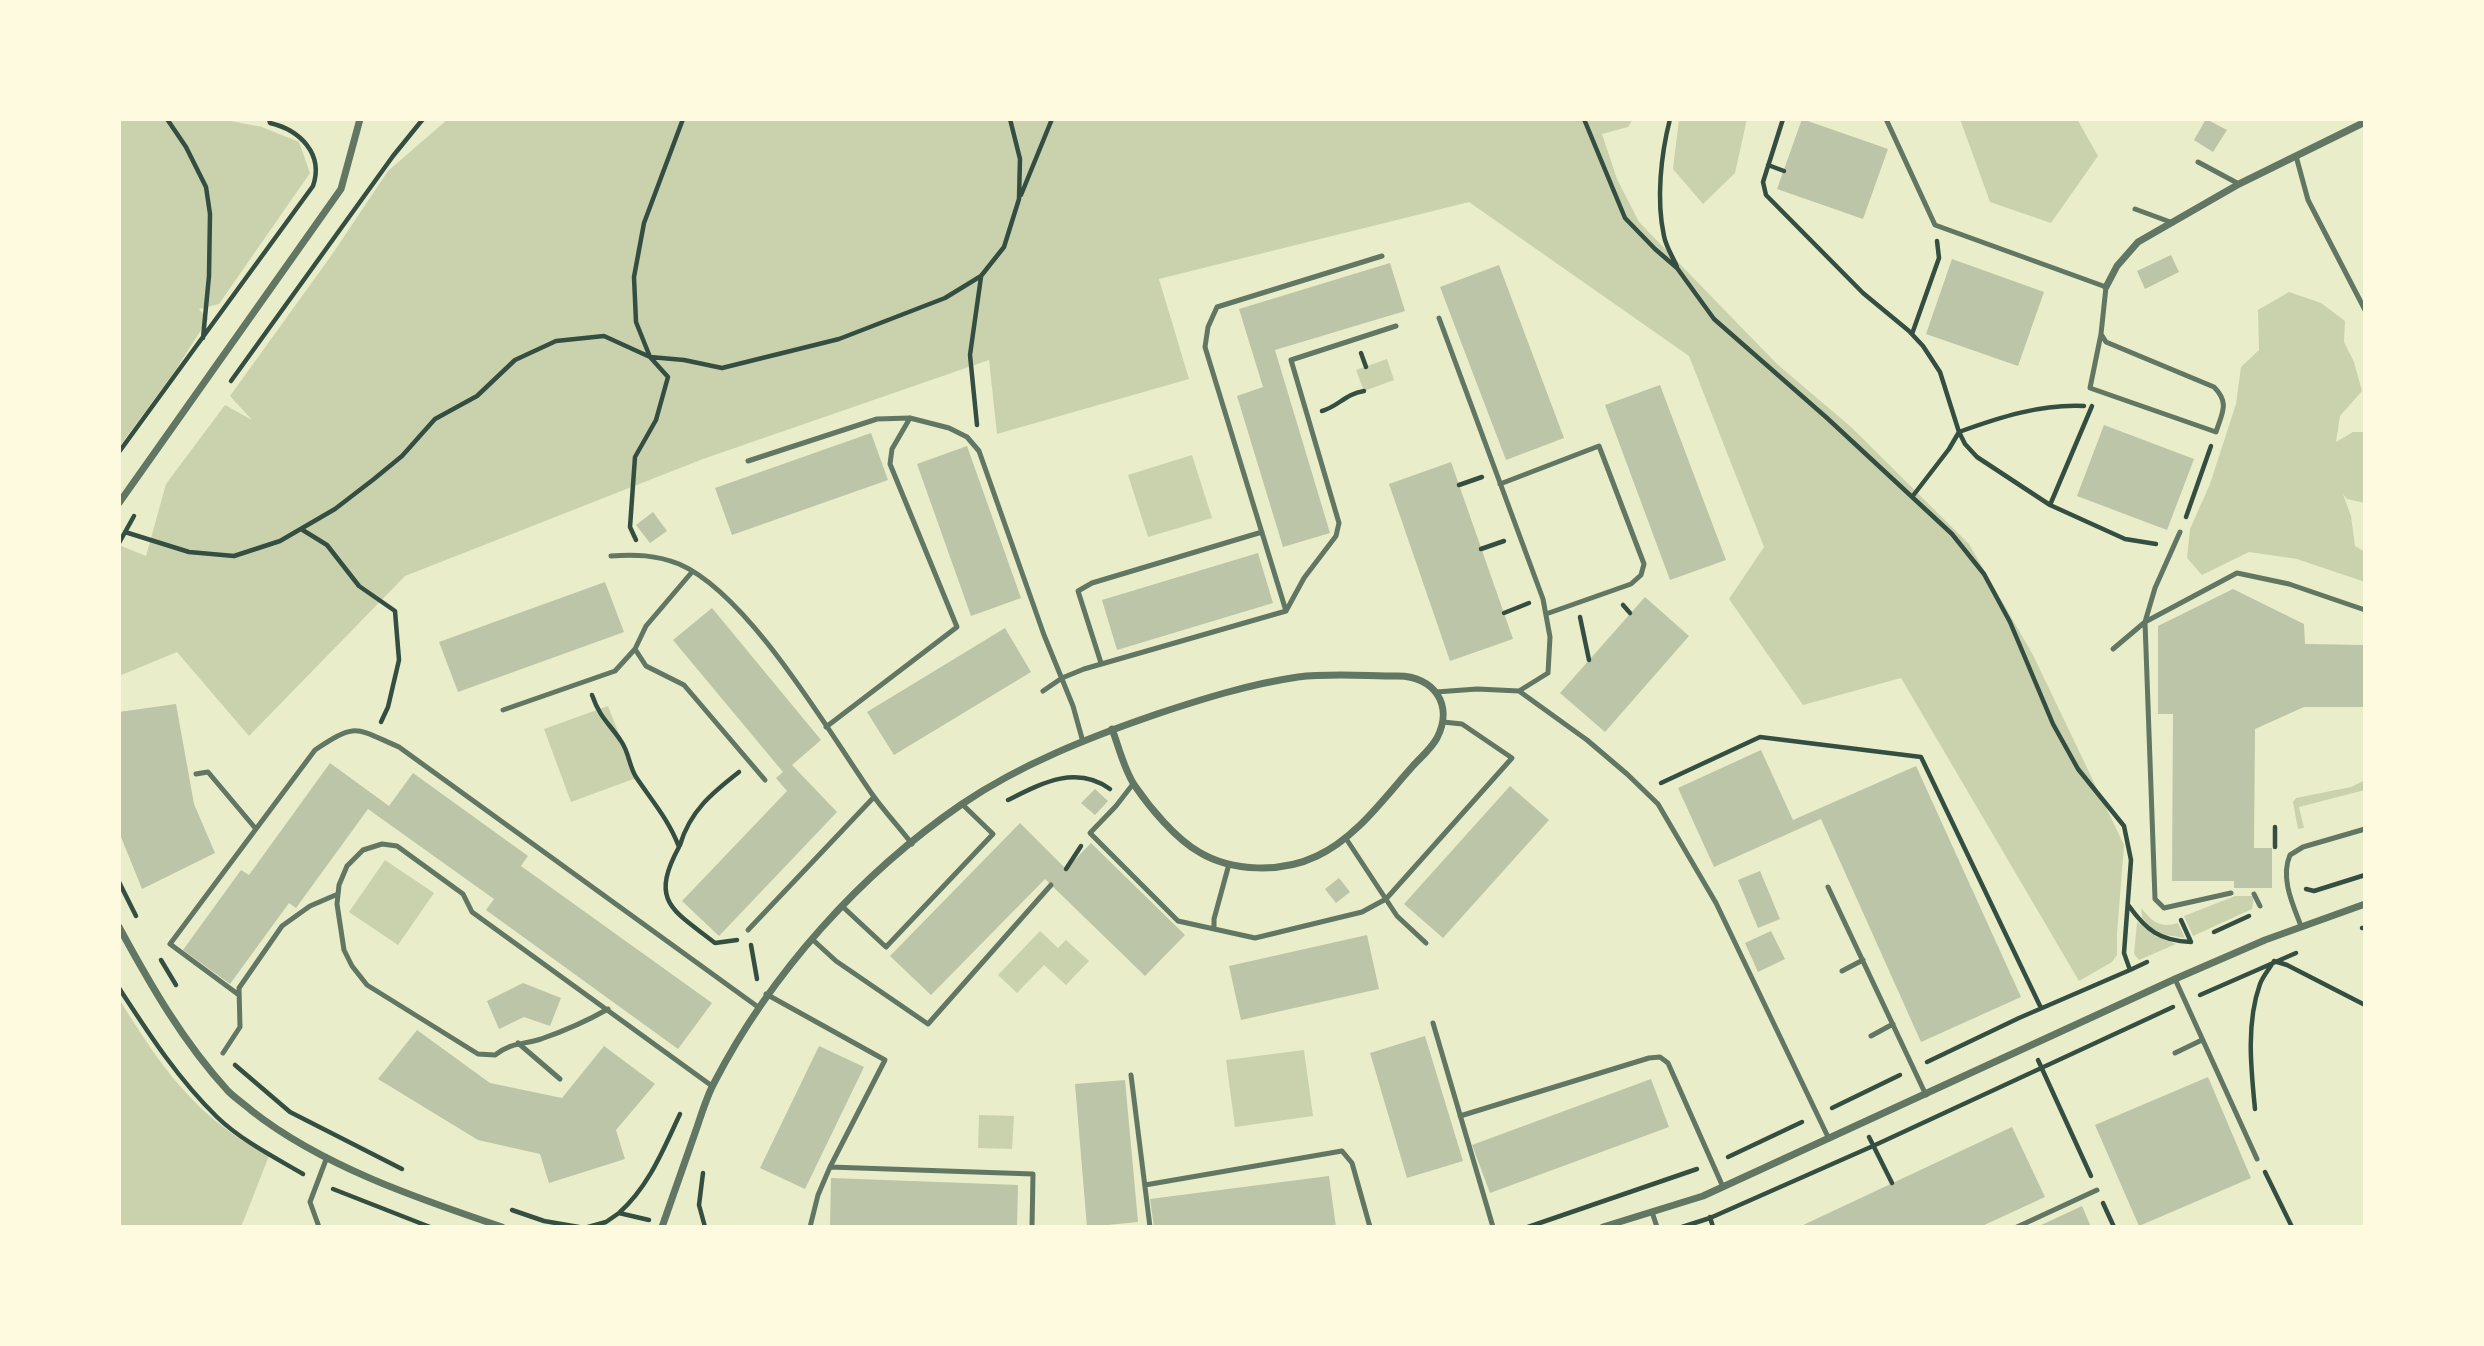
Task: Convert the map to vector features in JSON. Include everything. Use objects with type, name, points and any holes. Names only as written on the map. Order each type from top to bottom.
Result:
[{"type":"street","points":[[119,503],[341,189],[360,119]]},
{"type":"street","points":[[2106,287],[2117,266],[2138,242],[2239,184],[2365,122]]},
{"type":"street","points":[[662,1225],[712,1086],[766,994],[788,965],[843,907],[912,844],[962,804],[1019,771],[1112,729],[1204,698],[1300,677],[1407,676],[1427,682],[1436,692],[1442,706],[1443,722],[1436,741],[1365,819],[1345,837],[1319,856],[1288,866],[1259,867],[1229,864],[1198,852],[1166,825],[1133,783],[1112,729]]},
{"type":"street","points":[[1603,1227],[1703,1196],[2175,979],[2265,940],[2365,904]]},
{"type":"street","points":[[119,927],[189,1043],[229,1093],[279,1131],[327,1157],[428,1202],[502,1227]]},
{"type":"lane","points":[[1886,119],[1935,225],[2106,287],[2101,334],[2090,388],[2216,432],[2224,407],[2222,395],[2214,387],[2106,342],[2101,334]]},
{"type":"lane","points":[[2296,156],[2308,200],[2362,297],[2365,310]]},
{"type":"lane","points":[[2199,162],[2239,184]]},
{"type":"lane","points":[[2135,209],[2173,223]]},
{"type":"lane","points":[[1286,611],[1205,346],[1208,327],[1217,307],[1382,257]]},
{"type":"lane","points":[[1438,317],[1543,598],[1550,637],[1548,673],[1519,691]]},
{"type":"lane","points":[[1043,691],[1062,678],[1101,663],[1286,611],[1304,578],[1336,536],[1339,523],[1291,360],[1396,326]]},
{"type":"lane","points":[[826,727],[957,627],[890,464],[892,449],[911,418]]},
{"type":"lane","points":[[748,461],[877,419],[911,418],[948,428],[967,437],[979,451],[1044,635],[1073,706],[1083,742]]},
{"type":"lane","points":[[1500,484],[1600,446],[1644,564],[1641,575],[1631,584],[1546,614]]},
{"type":"lane","points":[[1101,663],[1078,591],[1092,583],[1262,532]]},
{"type":"lane","points":[[2180,532],[2155,588],[2145,622],[2155,899],[2164,908],[2231,893]]},
{"type":"lane","points":[[611,556],[642,554],[679,565],[715,586],[762,637],[874,797],[912,844]]},
{"type":"lane","points":[[503,710],[614,671],[635,649],[646,626],[692,572]]},
{"type":"lane","points":[[2113,649],[2145,622],[2238,573],[2289,584],[2365,610]]},
{"type":"lane","points":[[635,649],[646,666],[684,685],[765,780]]},
{"type":"lane","points":[[1436,692],[1477,689],[1519,691],[1587,740],[1658,804],[1716,903],[1829,1139]]},
{"type":"lane","points":[[1133,783],[1090,834],[1178,921],[1255,938],[1362,912],[1386,899],[1512,758],[1462,724],[1443,722]]},
{"type":"lane","points":[[239,995],[170,944],[315,750],[341,732],[356,729],[399,747],[758,1007]]},
{"type":"lane","points":[[196,774],[208,772],[256,829]]},
{"type":"lane","points":[[748,930],[874,797]]},
{"type":"lane","points":[[843,907],[886,947],[993,834],[962,804]]},
{"type":"lane","points":[[2301,926],[2289,894],[2286,870],[2290,855],[2303,846],[2365,829]]},
{"type":"lane","points":[[1345,837],[1397,916],[1426,943]]},
{"type":"lane","points":[[608,1009],[538,1040],[506,1046],[495,1055],[478,1054],[367,985],[352,966],[344,950],[337,904],[347,866],[363,850],[382,844],[397,846],[463,894],[472,912],[608,1009],[712,1086]]},
{"type":"lane","points":[[1214,929],[1213,919],[1229,864]]},
{"type":"lane","points":[[812,939],[836,961],[928,1024],[1051,885]]},
{"type":"lane","points":[[1828,887],[1926,1095]]},
{"type":"lane","points":[[223,1053],[240,1027],[239,988],[282,926],[310,906],[338,894]]},
{"type":"lane","points":[[2254,894],[2260,906]]},
{"type":"lane","points":[[1842,971],[1863,960]]},
{"type":"lane","points":[[2175,979],[2257,1158]]},
{"type":"lane","points":[[766,994],[885,1060],[830,1167],[818,1195],[810,1227]]},
{"type":"lane","points":[[1433,1023],[1493,1227]]},
{"type":"lane","points":[[1871,1036],[1893,1024]]},
{"type":"lane","points":[[2175,1053],[2202,1040]]},
{"type":"lane","points":[[519,1043],[560,1079]]},
{"type":"lane","points":[[1460,1116],[1649,1058],[1660,1057],[1668,1063],[1723,1187]]},
{"type":"lane","points":[[1131,1075],[1150,1227]]},
{"type":"lane","points":[[1145,1185],[1342,1151],[1352,1163],[1370,1227]]},
{"type":"lane","points":[[319,1227],[310,1202],[327,1157]]},
{"type":"lane","points":[[830,1167],[1033,1174],[1032,1227]]},
{"type":"lane","points":[[2017,1227],[2097,1190]]},
{"type":"lane","points":[[1652,1212],[1657,1227]]},
{"type":"path","points":[[167,119],[206,187],[210,214],[209,276],[203,339]]},
{"type":"path","points":[[119,452],[313,186],[316,166],[307,144],[283,126],[270,123],[269,119]]},
{"type":"path","points":[[230,382],[393,156],[423,119]]},
{"type":"path","points":[[642,554],[630,527],[635,457],[656,420],[668,377],[650,357],[636,322],[634,277],[644,223],[683,119]]},
{"type":"path","points":[[1010,119],[1020,159],[1019,199]]},
{"type":"path","points":[[125,532],[189,551],[234,556],[279,541],[335,509],[374,479],[402,456],[435,419],[477,397],[514,360],[556,341],[604,336],[650,357],[684,360],[722,368],[839,339],[945,298],[981,276],[1004,247],[1019,199],[1052,119]]},
{"type":"path","points":[[1584,119],[1625,218],[1677,268]]},
{"type":"path","points":[[1670,119],[1662,150],[1661,206],[1664,237],[1677,268],[1714,319],[1827,418],[1952,534],[1984,574],[2010,622],[2053,724],[2078,769],[2124,826],[2131,860],[2124,953],[2130,970]]},
{"type":"path","points":[[1783,119],[1763,182],[1766,195],[1863,293],[1923,346],[1940,372],[1959,432],[1965,444],[1977,457],[2050,505],[2114,535],[2152,545],[2171,540],[2180,532],[2216,432]]},
{"type":"path","points":[[1768,165],[1784,171]]},
{"type":"path","points":[[1912,334],[1939,258],[1935,225]]},
{"type":"path","points":[[979,451],[970,355],[981,276]]},
{"type":"path","points":[[1307,414],[1330,409],[1350,393],[1364,391]]},
{"type":"path","points":[[1912,497],[1959,432],[2008,414],[2066,405],[2092,406],[2114,397]]},
{"type":"path","points":[[2050,505],[2092,406]]},
{"type":"path","points":[[119,543],[136,512]]},
{"type":"path","points":[[301,529],[327,545],[359,586],[395,611],[399,660],[387,707],[374,737]]},
{"type":"path","points":[[1481,549],[1520,536]]},
{"type":"path","points":[[1504,612],[1543,598]]},
{"type":"path","points":[[1576,603],[1590,660]]},
{"type":"path","points":[[588,680],[597,709],[608,727],[622,742],[635,775],[672,828],[679,847]]},
{"type":"path","points":[[1644,790],[1760,737],[1921,757],[2041,1008]]},
{"type":"path","points":[[748,930],[737,940],[715,943],[674,909],[666,897],[664,881],[695,811],[711,794],[750,763]]},
{"type":"path","points":[[975,817],[1045,781],[1067,777],[1087,777],[1122,798]]},
{"type":"path","points":[[1066,869],[1090,834]]},
{"type":"path","points":[[119,882],[139,922]]},
{"type":"path","points":[[2128,905],[2147,928],[2172,940],[2191,942],[2181,919]]},
{"type":"path","points":[[748,930],[757,979]]},
{"type":"path","points":[[1682,1227],[1710,1218],[1874,1146],[2295,953]]},
{"type":"path","points":[[159,956],[179,990]]},
{"type":"path","points":[[2274,961],[2365,1005]]},
{"type":"path","points":[[2256,1121],[2251,1070],[2253,1024],[2260,983],[2274,961]]},
{"type":"path","points":[[1528,1227],[1712,1164],[2019,1018],[2147,962]]},
{"type":"path","points":[[743,997],[763,970]]},
{"type":"path","points":[[2019,1018],[2114,1227]]},
{"type":"path","points":[[223,1053],[290,1112],[406,1171]]},
{"type":"path","points":[[588,1227],[606,1223],[633,1200],[645,1184],[681,1111]]},
{"type":"path","points":[[1862,1124],[1892,1183]]},
{"type":"path","points":[[2257,1158],[2292,1227]]},
{"type":"path","points":[[705,1227],[699,1205],[700,1182],[706,1161]]},
{"type":"path","points":[[506,1208],[579,1227]]},
{"type":"path","points":[[619,1213],[662,1225]]},
{"type":"green space","points":[[119,119],[220,119],[262,127],[299,142],[310,173],[219,304],[199,309],[208,319],[175,371],[119,447]]},
{"type":"green space","points":[[448,119],[1633,119],[1628,127],[1602,134],[1617,179],[1639,222],[1777,364],[1851,427],[1969,544],[2033,655],[2124,845],[2117,955],[2112,962],[2079,981],[1901,678],[1803,705],[1729,599],[1764,547],[1689,356],[1469,202],[1159,279],[1189,379],[997,434],[989,360],[703,459],[405,576],[249,736],[177,652],[119,676],[119,545],[146,556],[166,484],[225,405],[252,420],[230,396],[331,256],[388,171]]},
{"type":"green space","points":[[1679,119],[1747,119],[1735,173],[1703,204],[1673,169]]},
{"type":"green space","points":[[1960,119],[2077,119],[2098,156],[2051,223],[1990,202]]},
{"type":"green space","points":[[2289,292],[2321,303],[2345,321],[2344,342],[2354,362],[2362,391],[2340,416],[2336,442],[2353,432],[2365,432],[2365,503],[2347,499],[2343,494],[2351,516],[2355,546],[2365,552],[2365,582],[2297,559],[2249,552],[2202,575],[2187,558],[2190,529],[2210,484],[2236,404],[2241,367],[2259,350],[2258,310]]},
{"type":"green space","points":[[1387,359],[1394,380],[1364,391],[1356,370]]},
{"type":"green space","points":[[1192,455],[1212,518],[1148,537],[1128,475]]},
{"type":"green space","points":[[608,706],[636,778],[571,802],[544,729]]},
{"type":"green space","points":[[2365,780],[2365,790],[2299,807],[2304,828],[2298,829],[2293,802],[2296,798],[2351,787]]},
{"type":"green space","points":[[385,860],[434,893],[398,945],[349,912]]},
{"type":"green space","points":[[2235,896],[2254,896],[2252,909],[2193,936],[2184,916]]},
{"type":"green space","points":[[2141,908],[2160,924],[2178,923],[2185,938],[2160,934],[2143,922]]},
{"type":"green space","points":[[2137,922],[2155,936],[2176,944],[2139,960],[2134,954]]},
{"type":"green space","points":[[1040,931],[1058,948],[1066,940],[1089,961],[1066,985],[1044,965],[1017,993],[998,975]]},
{"type":"green space","points":[[119,999],[150,1047],[182,1089],[220,1125],[269,1156],[241,1227],[119,1227]]},
{"type":"green space","points":[[1304,1050],[1313,1116],[1235,1127],[1226,1060]]},
{"type":"green space","points":[[979,1115],[1014,1116],[1012,1149],[978,1148]]},
{"type":"building","points":[[1802,119],[1888,149],[1863,219],[1777,189]]},
{"type":"building","points":[[2206,119],[2227,130],[2213,152],[2194,140]]},
{"type":"building","points":[[2171,255],[2179,272],[2145,289],[2137,271]]},
{"type":"building","points":[[1952,259],[2044,292],[2018,366],[1926,334]]},
{"type":"building","points":[[1390,263],[1405,311],[1275,350],[1330,533],[1283,547],[1237,396],[1263,387],[1239,309]]},
{"type":"building","points":[[1499,265],[1564,438],[1506,460],[1440,287]]},
{"type":"building","points":[[1660,385],[1726,560],[1670,580],[1605,405]]},
{"type":"building","points":[[2104,425],[2194,459],[2167,530],[2077,496]]},
{"type":"building","points":[[871,433],[888,480],[732,535],[715,488]]},
{"type":"building","points":[[967,446],[1021,598],[971,616],[917,464]]},
{"type":"building","points":[[1451,462],[1513,639],[1450,661],[1389,484]]},
{"type":"building","points":[[653,512],[667,531],[650,543],[636,525]]},
{"type":"building","points":[[1258,553],[1273,603],[1117,650],[1102,600]]},
{"type":"building","points":[[605,582],[624,632],[458,692],[439,642]]},
{"type":"building","points":[[2233,589],[2304,624],[2305,644],[2365,645],[2365,707],[2304,707],[2255,729],[2254,848],[2272,848],[2272,888],[2234,888],[2234,881],[2172,881],[2173,714],[2158,714],[2158,626]]},
{"type":"building","points":[[1645,597],[1689,636],[1605,732],[1560,693]]},
{"type":"building","points":[[712,608],[821,740],[792,765],[837,812],[719,936],[682,901],[787,791],[776,778],[783,772],[673,640]]},
{"type":"building","points":[[1005,628],[1031,672],[894,755],[867,712]]},
{"type":"building","points":[[176,704],[194,804],[215,853],[142,889],[119,832],[119,712]]},
{"type":"building","points":[[1761,750],[1793,820],[1916,766],[2021,997],[1921,1042],[1821,819],[1714,867],[1678,788]]},
{"type":"building","points":[[330,763],[389,806],[413,773],[528,856],[521,866],[712,1003],[678,1049],[486,910],[494,899],[368,809],[296,908],[289,903],[230,984],[183,950],[241,870],[249,875]]},
{"type":"building","points":[[1510,786],[1549,820],[1443,938],[1404,904]]},
{"type":"building","points":[[1095,789],[1108,801],[1095,815],[1081,803]]},
{"type":"building","points":[[1020,823],[1066,869],[1091,843],[1185,935],[1145,976],[1045,879],[931,995],[890,956]]},
{"type":"building","points":[[1760,871],[1780,919],[1758,928],[1738,880]]},
{"type":"building","points":[[1339,878],[1350,892],[1336,903],[1325,889]]},
{"type":"building","points":[[1771,931],[1785,959],[1758,972],[1745,943]]},
{"type":"building","points":[[1367,935],[1379,989],[1241,1020],[1229,966]]},
{"type":"building","points":[[523,983],[561,998],[550,1026],[524,1017],[499,1029],[487,1001]]},
{"type":"building","points":[[417,1030],[490,1083],[562,1098],[604,1046],[655,1084],[616,1130],[625,1159],[549,1183],[540,1154],[478,1140],[378,1079]]},
{"type":"building","points":[[1425,1036],[1463,1161],[1407,1178],[1370,1053]]},
{"type":"building","points":[[819,1046],[864,1067],[805,1189],[760,1168]]},
{"type":"building","points":[[2208,1077],[2251,1178],[2139,1226],[2095,1125]]},
{"type":"building","points":[[1651,1079],[1669,1127],[1490,1193],[1472,1145]]},
{"type":"building","points":[[1125,1080],[1138,1222],[1087,1227],[1075,1084]]},
{"type":"building","points":[[2012,1127],[2045,1197],[1980,1227],[1799,1227]]},
{"type":"building","points":[[1329,1176],[1336,1227],[1154,1227],[1150,1199]]},
{"type":"building","points":[[831,1178],[1018,1185],[1017,1227],[830,1227]]},
{"type":"building","points":[[2082,1206],[2091,1227],[2037,1227]]}]
